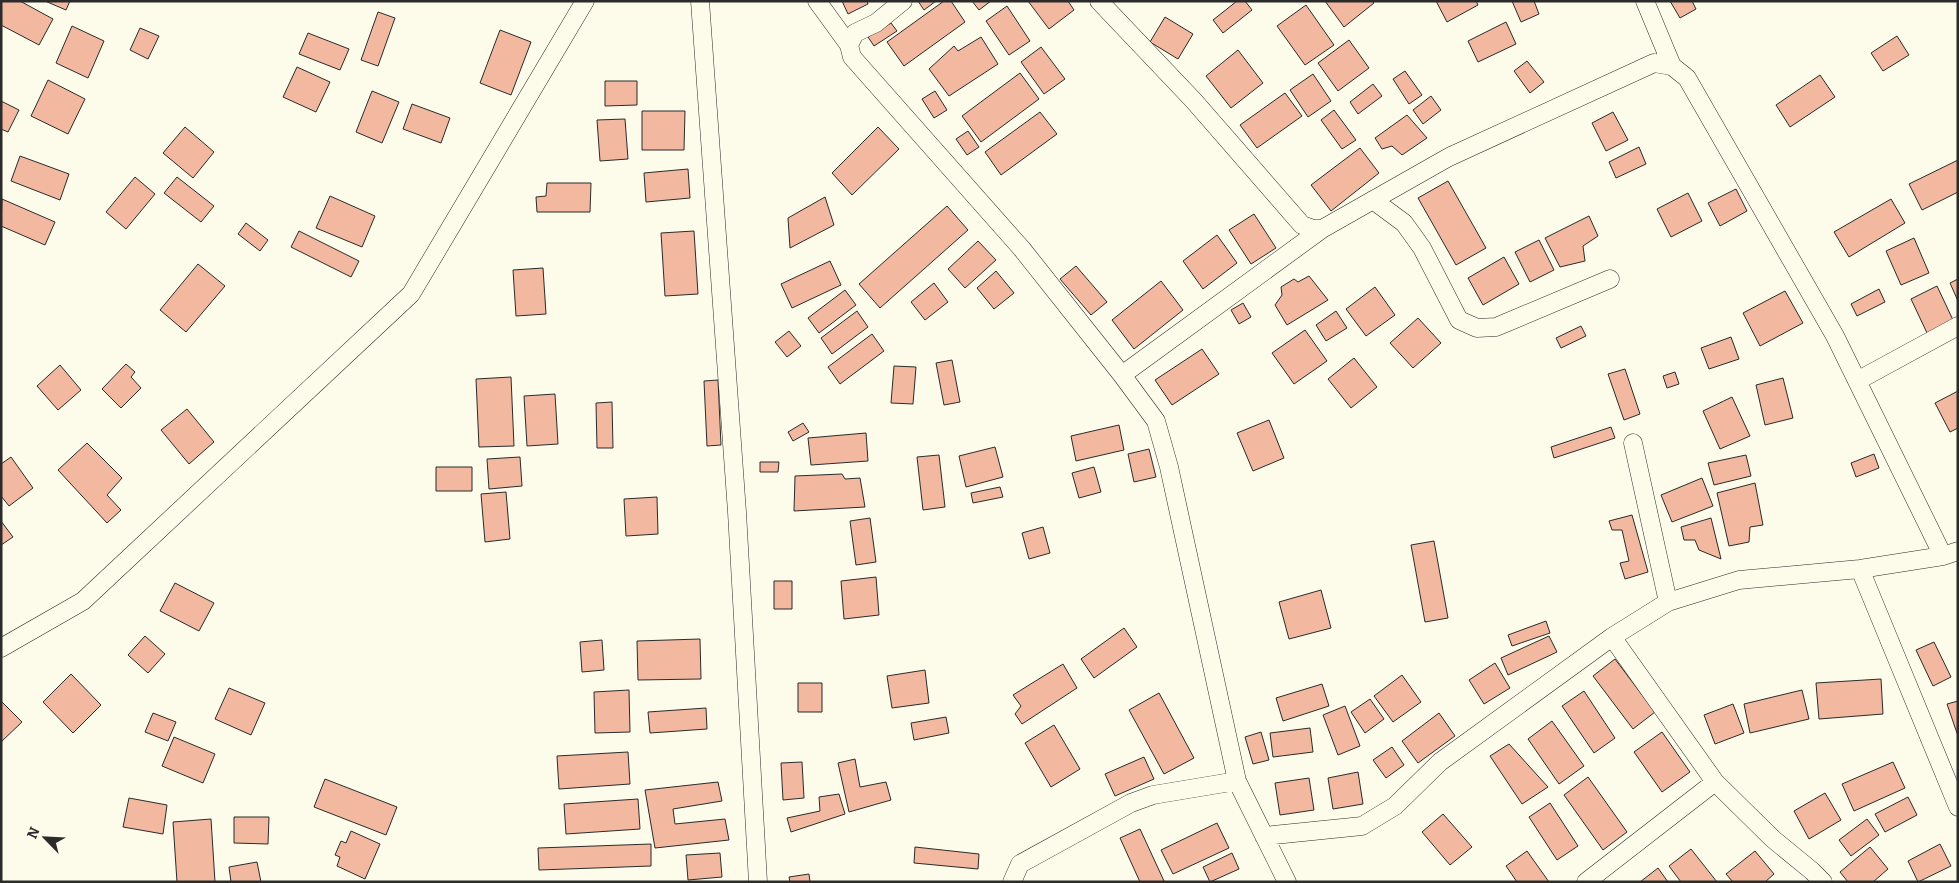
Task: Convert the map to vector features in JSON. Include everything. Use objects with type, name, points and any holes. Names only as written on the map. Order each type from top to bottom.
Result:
[{"type":"street","points":[[1,648],[83,601],[412,294],[585,1]]},
{"type":"street","points":[[700,1],[738,512],[758,882]]},
{"type":"street","points":[[817,1],[849,45],[852,56],[862,70],[1022,249],[1156,421],[1168,467],[1237,781],[1287,882]]},
{"type":"street","points":[[849,45],[856,33],[876,23],[903,1]]},
{"type":"street","points":[[1099,1],[1194,101],[1302,225],[1312,230],[1322,229]]},
{"type":"street","points":[[1264,836],[1362,826],[1395,806],[1440,762],[1612,637],[1668,602],[1739,580],[1860,570],[1950,554],[1857,381],[1835,336],[1687,78],[1672,66],[1645,1]]},
{"type":"street","points":[[1122,375],[1322,229],[1449,157],[1654,63],[1672,66]]},
{"type":"street","points":[[1374,200],[1404,223],[1422,248],[1459,320],[1478,328],[1496,327],[1610,279]]},
{"type":"street","points":[[1857,381],[1958,326]]},
{"type":"street","points":[[1633,443],[1668,602]]},
{"type":"street","points":[[1860,570],[1958,806]]},
{"type":"street","points":[[1612,637],[1715,782],[1773,839],[1823,882]]},
{"type":"street","points":[[1012,882],[1020,864],[1131,803],[1153,795],[1237,781]]},
{"type":"street","points":[[1586,882],[1715,782]]},
{"type":"building","points":[[1,1],[20,1],[53,19],[39,45],[1,25]]},
{"type":"building","points":[[45,1],[70,1],[66,10]]},
{"type":"building","points":[[842,1],[867,1],[868,4],[848,14]]},
{"type":"building","points":[[918,1],[936,1],[924,10]]},
{"type":"building","points":[[944,1],[951,1],[965,22],[904,66],[887,42]]},
{"type":"building","points":[[972,1],[991,1],[979,10]]},
{"type":"building","points":[[1028,1],[1068,1],[1074,10],[1049,29]]},
{"type":"building","points":[[1237,1],[1245,1],[1252,10],[1223,33],[1213,20]]},
{"type":"building","points":[[1325,1],[1372,1],[1374,3],[1344,27]]},
{"type":"building","points":[[1436,1],[1476,1],[1478,5],[1447,22]]},
{"type":"building","points":[[1512,1],[1534,1],[1539,14],[1521,22]]},
{"type":"building","points":[[1670,1],[1692,1],[1696,9],[1680,18]]},
{"type":"building","points":[[1306,5],[1334,45],[1305,65],[1277,26]]},
{"type":"building","points":[[1007,6],[1030,41],[1009,55],[986,21]]},
{"type":"building","points":[[378,12],[395,18],[378,66],[361,60]]},
{"type":"building","points":[[1165,17],[1193,34],[1178,59],[1150,42]]},
{"type":"building","points":[[1506,22],[1516,44],[1478,62],[1468,41]]},
{"type":"building","points":[[891,23],[897,31],[874,46],[868,37]]},
{"type":"building","points":[[72,26],[104,41],[88,78],[56,63]]},
{"type":"building","points":[[140,28],[159,36],[148,59],[130,50]]},
{"type":"building","points":[[500,30],[531,42],[511,95],[480,83]]},
{"type":"building","points":[[308,33],[349,49],[340,70],[299,54]]},
{"type":"building","points":[[1897,36],[1909,55],[1883,71],[1871,53]]},
{"type":"building","points":[[981,37],[998,64],[949,96],[929,69],[954,46],[958,51]]},
{"type":"building","points":[[1349,40],[1369,68],[1338,91],[1318,63]]},
{"type":"building","points":[[1041,47],[1065,79],[1044,94],[1021,62]]},
{"type":"building","points":[[1238,50],[1263,83],[1231,108],[1206,76]]},
{"type":"building","points":[[1527,61],[1544,82],[1530,93],[1514,71]]},
{"type":"building","points":[[297,67],[330,82],[316,112],[283,97]]},
{"type":"building","points":[[1405,71],[1422,95],[1409,104],[1393,79]]},
{"type":"building","points":[[1020,73],[1039,99],[981,142],[962,116]]},
{"type":"building","points":[[1313,74],[1331,101],[1308,117],[1290,90]]},
{"type":"building","points":[[1820,75],[1835,97],[1790,127],[1776,105]]},
{"type":"building","points":[[48,80],[85,99],[68,134],[31,116]]},
{"type":"building","points":[[605,81],[637,81],[637,105],[605,106]]},
{"type":"building","points":[[1373,84],[1382,96],[1358,114],[1350,102]]},
{"type":"building","points":[[372,91],[399,102],[382,143],[356,132]]},
{"type":"building","points":[[935,91],[947,110],[934,118],[922,99]]},
{"type":"building","points":[[1285,93],[1302,116],[1257,148],[1240,125]]},
{"type":"building","points":[[1431,96],[1441,110],[1423,124],[1413,110]]},
{"type":"building","points":[[1,101],[19,110],[8,132],[1,129]]},
{"type":"building","points":[[412,104],[450,118],[441,143],[403,129]]},
{"type":"building","points":[[1334,110],[1356,140],[1342,149],[1321,120]]},
{"type":"building","points":[[642,111],[685,111],[684,150],[642,150]]},
{"type":"building","points":[[1040,112],[1057,134],[1001,175],[985,152]]},
{"type":"building","points":[[1613,112],[1628,140],[1606,151],[1592,123]]},
{"type":"building","points":[[1407,115],[1427,138],[1402,155],[1392,146],[1382,149],[1375,138]]},
{"type":"building","points":[[625,119],[628,159],[600,161],[597,120]]},
{"type":"building","points":[[185,127],[214,152],[193,178],[163,153]]},
{"type":"building","points":[[878,127],[899,149],[852,195],[832,173]]},
{"type":"building","points":[[968,131],[979,147],[967,155],[956,139]]},
{"type":"building","points":[[1639,147],[1646,164],[1616,178],[1609,162]]},
{"type":"building","points":[[1360,148],[1379,173],[1331,211],[1311,185]]},
{"type":"building","points":[[20,156],[69,174],[60,200],[11,181]]},
{"type":"building","points":[[1958,160],[1958,192],[1922,210],[1909,184]]},
{"type":"building","points":[[688,169],[690,198],[646,202],[644,173]]},
{"type":"building","points":[[135,177],[155,194],[126,229],[106,212]]},
{"type":"building","points":[[177,177],[214,206],[201,222],[164,193]]},
{"type":"building","points":[[1448,181],[1486,248],[1456,265],[1418,198]]},
{"type":"building","points":[[547,183],[591,183],[590,212],[537,212],[536,197],[546,196]]},
{"type":"building","points":[[1736,189],[1747,211],[1720,226],[1708,203]]},
{"type":"building","points":[[1688,193],[1702,221],[1671,237],[1657,209]]},
{"type":"building","points":[[330,196],[375,216],[362,247],[316,228]]},
{"type":"building","points":[[825,197],[834,225],[790,248],[788,218]]},
{"type":"building","points":[[2,199],[55,222],[45,245],[1,226]]},
{"type":"building","points":[[1891,199],[1905,223],[1849,257],[1834,232]]},
{"type":"building","points":[[947,206],[968,230],[880,308],[859,284]]},
{"type":"building","points":[[1254,214],[1276,248],[1251,264],[1229,230]]},
{"type":"building","points":[[1589,216],[1598,236],[1583,246],[1585,261],[1560,267],[1545,238]]},
{"type":"building","points":[[246,223],[268,240],[260,251],[238,234]]},
{"type":"building","points":[[299,231],[359,261],[351,277],[291,247]]},
{"type":"building","points":[[694,231],[698,294],[665,296],[661,233]]},
{"type":"building","points":[[1217,235],[1237,263],[1203,289],[1183,261]]},
{"type":"building","points":[[1914,238],[1929,273],[1901,285],[1886,251]]},
{"type":"building","points":[[1539,240],[1554,270],[1530,282],[1515,252]]},
{"type":"building","points":[[978,241],[996,260],[965,288],[948,269]]},
{"type":"building","points":[[1504,257],[1519,284],[1483,305],[1468,278]]},
{"type":"building","points":[[830,261],[841,285],[792,308],[781,284]]},
{"type":"building","points":[[198,264],[225,286],[186,332],[160,310]]},
{"type":"building","points":[[1076,266],[1107,302],[1091,315],[1060,279]]},
{"type":"building","points":[[543,268],[546,314],[516,316],[513,270]]},
{"type":"building","points":[[996,271],[1014,293],[994,309],[977,288]]},
{"type":"building","points":[[1309,276],[1328,300],[1287,325],[1275,305],[1282,295],[1281,287],[1294,279],[1298,282]]},
{"type":"building","points":[[1958,279],[1958,301],[1950,283]]},
{"type":"building","points":[[1161,281],[1183,310],[1134,349],[1112,320]]},
{"type":"building","points":[[934,283],[948,302],[925,320],[911,302]]},
{"type":"building","points":[[1937,286],[1953,320],[1927,333],[1911,299]]},
{"type":"building","points":[[1375,287],[1395,315],[1366,336],[1346,309]]},
{"type":"building","points":[[1879,289],[1885,302],[1857,316],[1851,304]]},
{"type":"building","points":[[845,290],[856,305],[819,333],[808,318]]},
{"type":"building","points":[[1785,291],[1803,323],[1760,346],[1743,313]]},
{"type":"building","points":[[1243,303],[1251,317],[1239,324],[1231,310]]},
{"type":"building","points":[[857,311],[868,327],[832,354],[821,338]]},
{"type":"building","points":[[1336,311],[1347,328],[1326,341],[1316,325]]},
{"type":"building","points":[[1418,318],[1441,343],[1413,368],[1390,343]]},
{"type":"building","points":[[1581,326],[1586,336],[1561,348],[1556,338]]},
{"type":"building","points":[[1305,330],[1327,361],[1294,384],[1272,353]]},
{"type":"building","points":[[789,331],[801,346],[787,357],[775,342]]},
{"type":"building","points":[[872,334],[884,351],[840,384],[828,367]]},
{"type":"building","points":[[1731,337],[1739,359],[1709,369],[1701,348]]},
{"type":"building","points":[[1202,349],[1219,374],[1172,405],[1155,380]]},
{"type":"building","points":[[1354,358],[1377,387],[1351,408],[1328,379]]},
{"type":"building","points":[[952,360],[960,402],[944,405],[936,363]]},
{"type":"building","points":[[126,364],[135,372],[131,377],[141,388],[121,408],[102,389]]},
{"type":"building","points":[[60,365],[81,390],[58,410],[37,386]]},
{"type":"building","points":[[894,366],[916,367],[913,404],[891,403]]},
{"type":"building","points":[[1625,369],[1640,414],[1624,420],[1608,374]]},
{"type":"building","points":[[1675,372],[1679,384],[1667,388],[1663,376]]},
{"type":"building","points":[[511,377],[514,446],[479,447],[476,379]]},
{"type":"building","points":[[1783,378],[1793,418],[1765,425],[1756,385]]},
{"type":"building","points":[[718,380],[721,445],[707,446],[704,381]]},
{"type":"building","points":[[1958,391],[1958,428],[1950,432],[1935,403]]},
{"type":"building","points":[[555,394],[558,444],[527,446],[524,396]]},
{"type":"building","points":[[1732,397],[1750,436],[1720,449],[1703,411]]},
{"type":"building","points":[[612,402],[613,448],[597,448],[596,403]]},
{"type":"building","points":[[187,409],[214,442],[189,464],[161,430]]},
{"type":"building","points":[[1269,420],[1284,458],[1253,471],[1237,433]]},
{"type":"building","points":[[803,423],[809,432],[793,441],[788,432]]},
{"type":"building","points":[[1119,425],[1124,450],[1076,461],[1071,436]]},
{"type":"building","points":[[1611,427],[1615,438],[1554,458],[1551,447]]},
{"type":"building","points":[[866,433],[868,461],[811,465],[808,438]]},
{"type":"building","points":[[87,443],[122,478],[107,495],[121,510],[107,523],[58,470]]},
{"type":"building","points":[[995,447],[1003,477],[966,487],[959,456]]},
{"type":"building","points":[[1149,449],[1156,477],[1134,482],[1128,454]]},
{"type":"building","points":[[1874,454],[1879,468],[1856,477],[1851,463]]},
{"type":"building","points":[[939,455],[945,507],[923,510],[917,457]]},
{"type":"building","points":[[1746,455],[1751,476],[1714,485],[1708,463]]},
{"type":"building","points":[[11,457],[33,488],[9,506],[1,496],[1,464]]},
{"type":"building","points":[[520,457],[522,486],[489,489],[487,459]]},
{"type":"building","points":[[760,462],[779,462],[778,472],[760,472]]},
{"type":"building","points":[[436,467],[472,467],[472,491],[436,491]]},
{"type":"building","points":[[1094,467],[1101,492],[1079,498],[1072,473]]},
{"type":"building","points":[[842,474],[845,479],[860,478],[865,507],[794,511],[795,476]]},
{"type":"building","points":[[1702,478],[1713,506],[1672,522],[1661,495]]},
{"type":"building","points":[[1755,483],[1763,525],[1750,527],[1749,542],[1729,546],[1717,493]]},
{"type":"building","points":[[1000,487],[1003,497],[973,503],[971,493]]},
{"type":"building","points":[[506,492],[510,539],[485,542],[481,494]]},
{"type":"building","points":[[657,497],[658,534],[626,536],[624,499]]},
{"type":"building","points":[[1632,515],[1648,572],[1625,579],[1620,563],[1629,561],[1622,530],[1612,530],[1609,521]]},
{"type":"building","points":[[870,518],[876,562],[856,565],[850,521]]},
{"type":"building","points":[[1711,518],[1721,559],[1699,550],[1695,540],[1684,540],[1681,527]]},
{"type":"building","points":[[1,521],[13,537],[1,545]]},
{"type":"building","points":[[1043,527],[1050,553],[1029,559],[1022,533]]},
{"type":"building","points":[[1434,541],[1448,618],[1425,622],[1411,545]]},
{"type":"building","points":[[876,577],[879,615],[844,619],[841,581]]},
{"type":"building","points":[[774,581],[792,581],[792,609],[774,609]]},
{"type":"building","points":[[175,583],[214,603],[199,631],[160,611]]},
{"type":"building","points":[[1321,590],[1331,628],[1289,639],[1279,602]]},
{"type":"building","points":[[1546,621],[1550,633],[1512,646],[1508,635]]},
{"type":"building","points":[[1124,628],[1137,647],[1094,678],[1081,659]]},
{"type":"building","points":[[145,636],[165,654],[148,673],[128,655]]},
{"type":"building","points":[[1549,636],[1557,652],[1508,675],[1501,658]]},
{"type":"building","points":[[700,639],[701,679],[638,680],[637,641]]},
{"type":"building","points":[[602,640],[604,670],[582,672],[580,642]]},
{"type":"building","points":[[1934,642],[1951,677],[1933,686],[1916,650]]},
{"type":"building","points":[[1615,659],[1655,712],[1633,729],[1593,676]]},
{"type":"building","points":[[1495,663],[1510,688],[1484,704],[1469,680]]},
{"type":"building","points":[[1063,664],[1077,688],[1022,724],[1015,714],[1021,706],[1013,695]]},
{"type":"building","points":[[925,670],[929,703],[892,708],[887,676]]},
{"type":"building","points":[[71,674],[101,705],[73,733],[43,702]]},
{"type":"building","points":[[1402,675],[1421,702],[1393,722],[1374,696]]},
{"type":"building","points":[[1881,679],[1883,714],[1819,719],[1816,683]]},
{"type":"building","points":[[798,683],[822,683],[822,712],[798,712]]},
{"type":"building","points":[[1322,684],[1329,706],[1283,721],[1276,698]]},
{"type":"building","points":[[229,688],[265,703],[251,735],[215,719]]},
{"type":"building","points":[[629,690],[630,732],[595,733],[594,692]]},
{"type":"building","points":[[1802,690],[1809,719],[1750,733],[1744,704]]},
{"type":"building","points":[[1584,691],[1615,738],[1594,753],[1562,706]]},
{"type":"building","points":[[1159,693],[1194,758],[1164,774],[1129,710]]},
{"type":"building","points":[[1370,699],[1384,719],[1365,733],[1351,712]]},
{"type":"building","points":[[1,701],[22,722],[1,742]]},
{"type":"building","points":[[1958,701],[1958,736],[1947,704]]},
{"type":"building","points":[[1733,704],[1744,733],[1715,744],[1704,715]]},
{"type":"building","points":[[1345,706],[1360,746],[1338,755],[1323,715]]},
{"type":"building","points":[[706,708],[707,729],[650,733],[648,712]]},
{"type":"building","points":[[153,713],[176,722],[168,741],[145,732]]},
{"type":"building","points":[[1439,713],[1455,736],[1418,763],[1402,741]]},
{"type":"building","points":[[946,717],[949,733],[914,740],[911,723]]},
{"type":"building","points":[[1552,721],[1584,766],[1559,784],[1528,739]]},
{"type":"building","points":[[1054,725],[1080,769],[1051,787],[1025,743]]},
{"type":"building","points":[[1310,728],[1313,752],[1273,757],[1270,733]]},
{"type":"building","points":[[1261,732],[1269,760],[1253,764],[1245,737]]},
{"type":"building","points":[[1662,732],[1690,772],[1662,792],[1634,752]]},
{"type":"building","points":[[174,737],[215,754],[203,783],[162,766]]},
{"type":"building","points":[[1509,744],[1548,787],[1522,804],[1490,756]]},
{"type":"building","points":[[1392,747],[1404,765],[1386,778],[1373,760]]},
{"type":"building","points":[[628,752],[630,784],[559,789],[557,756]]},
{"type":"building","points":[[1144,757],[1154,779],[1115,796],[1105,774]]},
{"type":"building","points":[[855,759],[860,787],[886,782],[891,800],[849,812],[838,763]]},
{"type":"building","points":[[802,762],[804,798],[783,800],[781,763]]},
{"type":"building","points":[[1893,762],[1905,788],[1854,811],[1842,784]]},
{"type":"building","points":[[1358,772],[1363,804],[1333,809],[1328,778]]},
{"type":"building","points":[[1588,777],[1627,832],[1603,850],[1564,795]]},
{"type":"building","points":[[1309,778],[1314,810],[1280,815],[1275,783]]},
{"type":"building","points":[[325,779],[397,807],[386,835],[314,807]]},
{"type":"building","points":[[718,782],[722,801],[673,809],[675,824],[725,819],[729,840],[655,848],[645,790]]},
{"type":"building","points":[[1825,793],[1841,820],[1809,839],[1794,811]]},
{"type":"building","points":[[839,794],[845,814],[791,832],[787,818],[820,811],[819,797]]},
{"type":"building","points":[[1908,797],[1917,815],[1885,832],[1875,814]]},
{"type":"building","points":[[129,798],[167,805],[163,834],[123,827]]},
{"type":"building","points":[[638,799],[640,829],[566,834],[564,804]]},
{"type":"building","points":[[1550,803],[1578,846],[1557,860],[1529,817]]},
{"type":"building","points":[[1443,814],[1472,847],[1450,865],[1422,832]]},
{"type":"building","points":[[234,817],[269,817],[268,844],[234,843]]},
{"type":"building","points":[[211,819],[215,882],[177,882],[173,822]]},
{"type":"building","points":[[1867,819],[1879,835],[1851,856],[1839,840]]},
{"type":"building","points":[[1217,823],[1229,848],[1173,874],[1161,850]]},
{"type":"building","points":[[1140,829],[1164,881],[1140,882],[1120,838]]},
{"type":"building","points":[[351,831],[380,844],[365,879],[337,866],[340,857],[335,855],[341,841],[346,843]]},
{"type":"building","points":[[651,844],[651,866],[539,870],[538,848]]},
{"type":"building","points":[[1940,844],[1951,866],[1918,882],[1908,861]]},
{"type":"building","points":[[915,847],[979,854],[978,869],[914,863]]},
{"type":"building","points":[[1870,847],[1888,869],[1873,882],[1848,882],[1840,872]]},
{"type":"building","points":[[1691,849],[1717,882],[1681,882],[1669,866]]},
{"type":"building","points":[[1527,851],[1549,882],[1517,882],[1506,866]]},
{"type":"building","points":[[1755,851],[1774,874],[1765,882],[1733,882],[1726,874]]},
{"type":"building","points":[[720,853],[722,877],[688,880],[686,855]]},
{"type":"building","points":[[1232,853],[1239,869],[1210,882],[1203,867]]},
{"type":"building","points":[[257,862],[261,882],[231,882],[229,867]]},
{"type":"building","points":[[1658,868],[1668,882],[1640,882]]},
{"type":"building","points":[[809,874],[810,882],[790,882],[789,877]]}]
